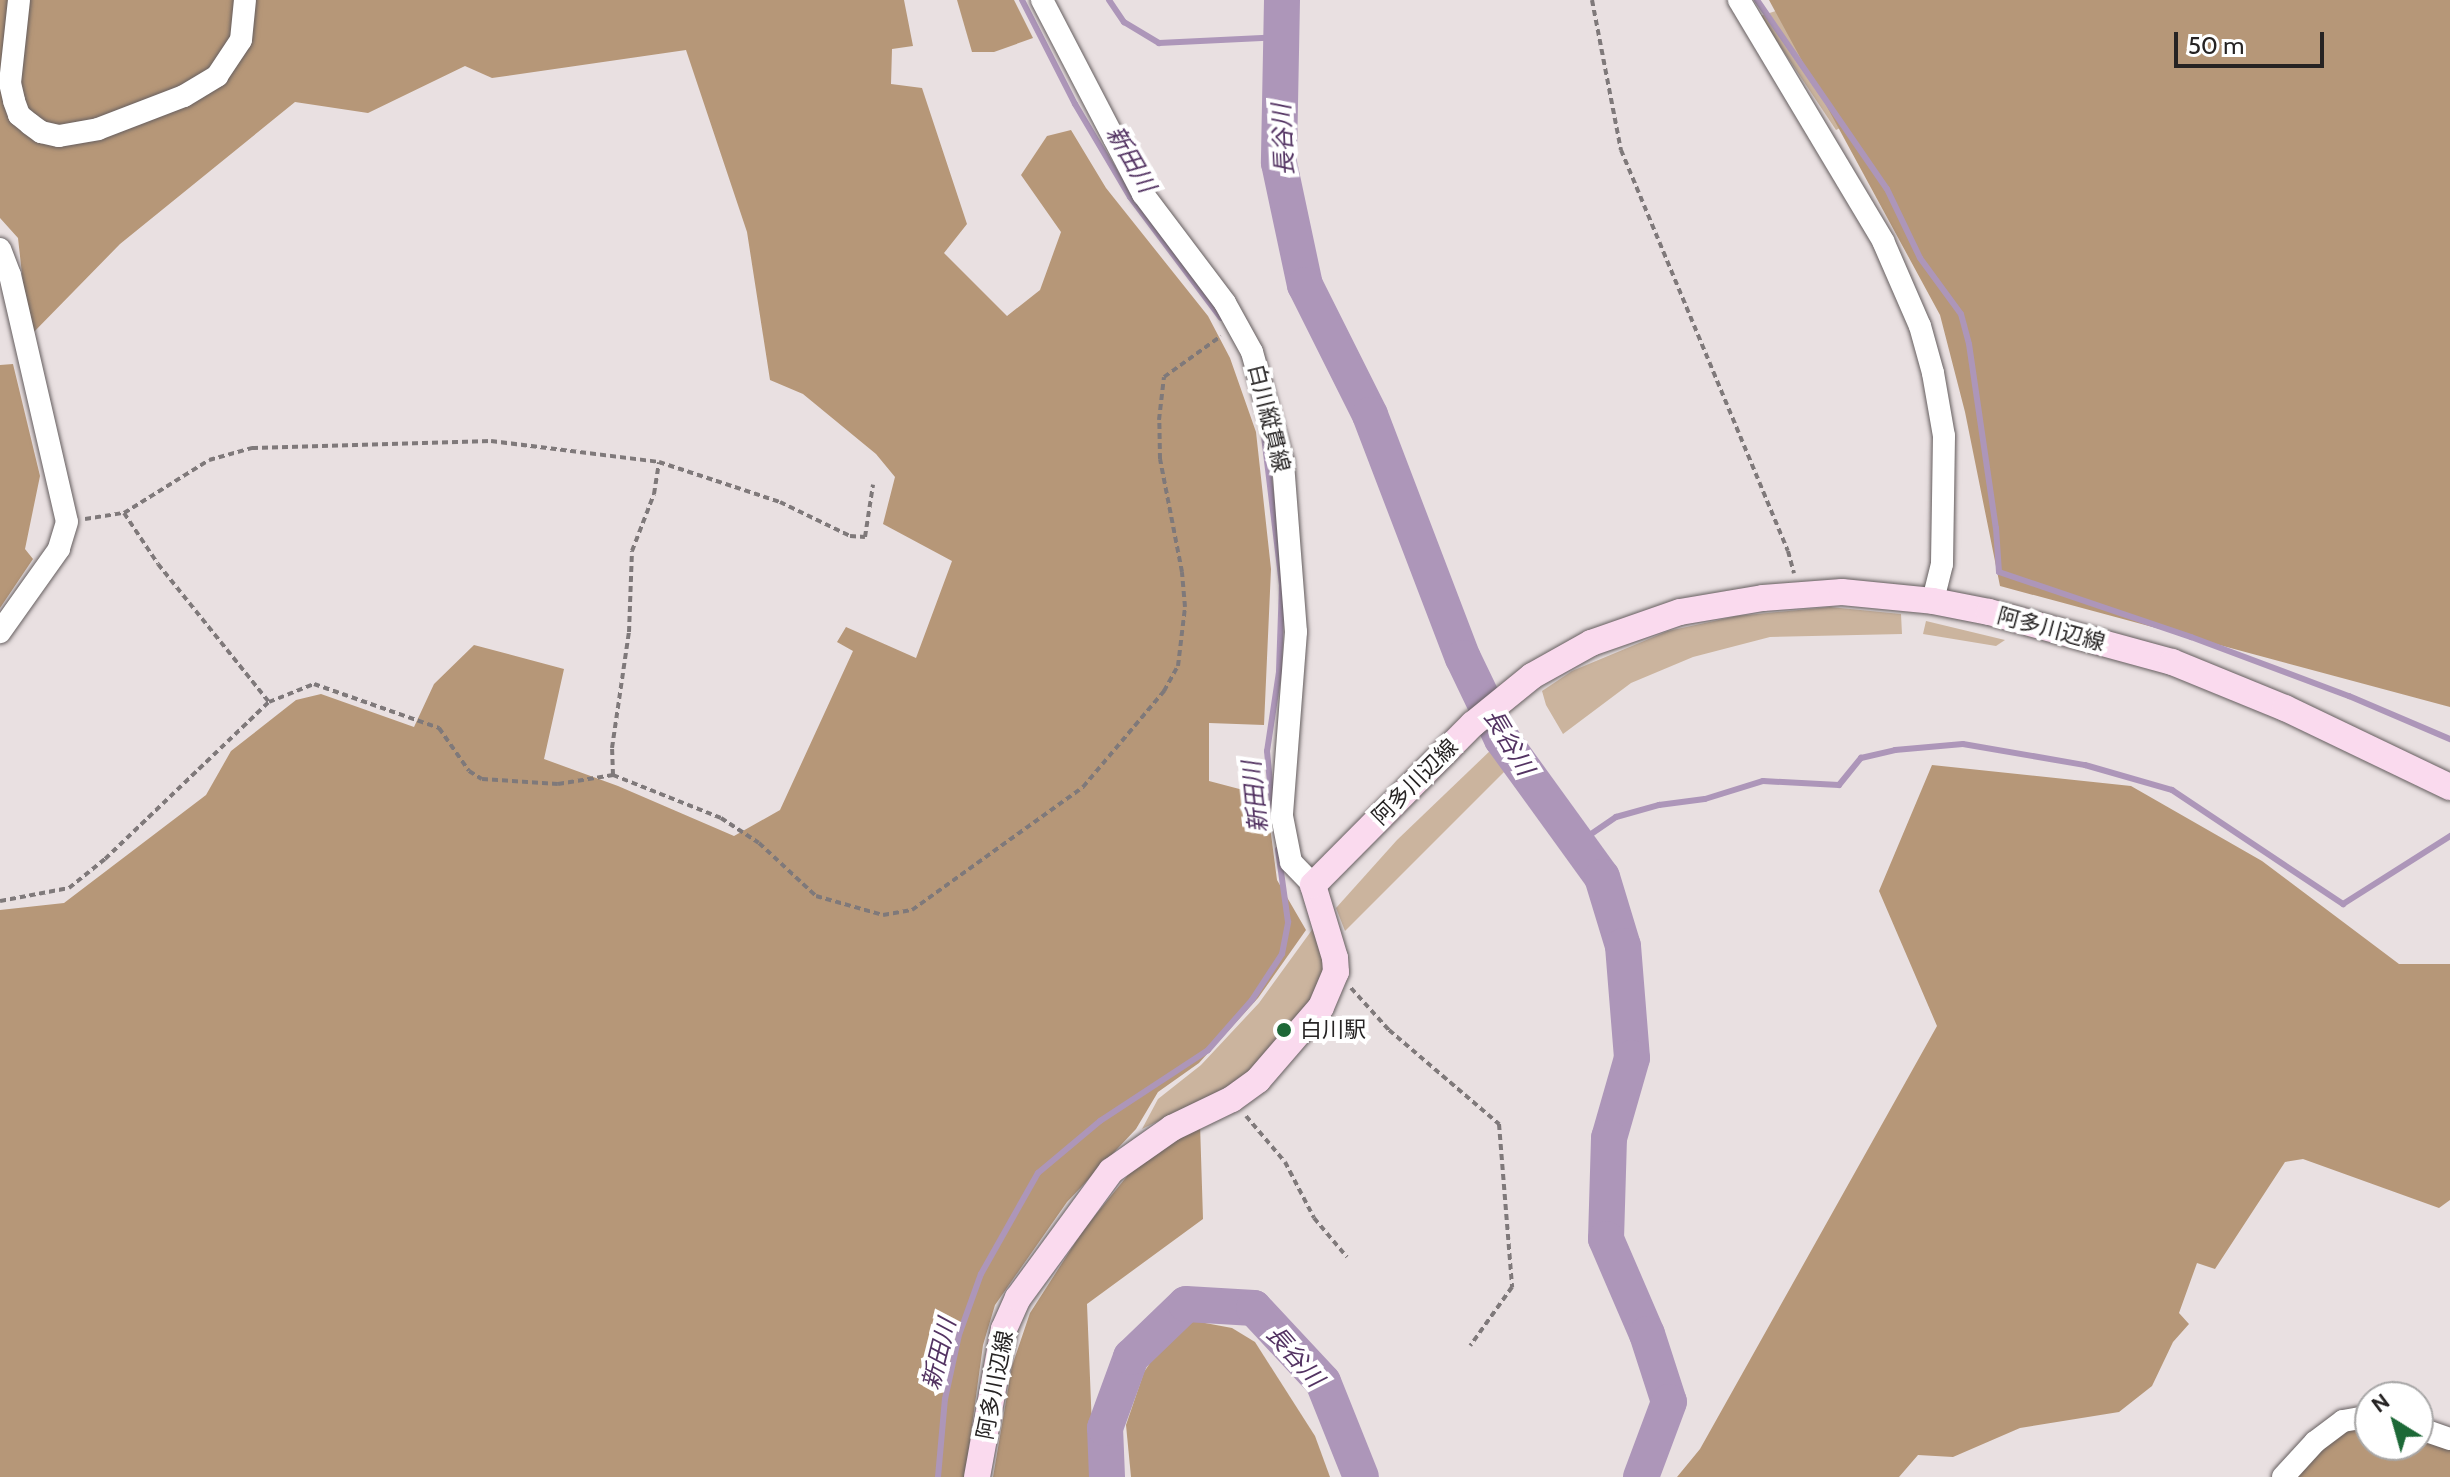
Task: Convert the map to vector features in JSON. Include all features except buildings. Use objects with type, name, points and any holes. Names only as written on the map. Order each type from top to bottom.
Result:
[{"type":"main road","name":"阿多川辺線","points":[[1313,885],[1473,724],[1532,676],[1591,643],[1637,625],[1718,604],[1799,593],[1842,592],[1933,601],[1989,612],[2172,662],[2285,708],[2450,787]]},
{"type":"main road","points":[[1313,885],[1329,932],[1336,972]]},
{"type":"main road","name":"阿多川辺線","points":[[977,1477],[1004,1329],[1018,1298],[1111,1171],[1172,1128],[1232,1099],[1258,1080],[1321,1007],[1336,972]]},
{"type":"street","points":[[19,0],[10,83],[14,101],[19,115],[30,124],[41,132],[59,136],[98,129],[184,96],[217,76],[241,40],[245,0]]},
{"type":"street","name":"白川縦貫線","points":[[1042,0],[1143,194],[1225,303],[1256,365],[1283,463],[1296,632],[1282,816],[1291,862],[1313,885]]},
{"type":"street","points":[[1739,0],[1883,241],[1920,326],[1933,373],[1944,436],[1942,564],[1933,601]]},
{"type":"street","points":[[0,249],[10,275],[67,522],[59,549],[0,632]]},
{"type":"street","points":[[2283,1477],[2315,1442],[2343,1421],[2354,1419]]},
{"type":"path","points":[[1592,0],[1621,150],[1788,551],[1799,593]]},
{"type":"path","points":[[0,901],[69,888],[105,859],[269,702],[314,684],[439,728],[469,771],[482,779],[558,784],[613,775],[721,818],[759,843],[816,896],[883,915],[912,910],[1083,787],[1164,691],[1178,666],[1185,607],[1160,459],[1159,420],[1164,377],[1226,331]]},
{"type":"path","points":[[67,522],[124,513],[209,460],[252,448],[491,441],[659,462],[780,502],[850,536],[865,537],[873,485]]},
{"type":"path","points":[[613,775],[612,748],[629,632],[632,551],[654,494],[659,462]]},
{"type":"path","points":[[124,513],[158,564],[269,702]]},
{"type":"path","points":[[1336,972],[1389,1030],[1499,1124],[1512,1287],[1470,1346]]},
{"type":"path","points":[[1232,1099],[1285,1162],[1314,1218],[1347,1257]]},
{"type":"shaded area","points":[[0,0],[904,0],[913,46],[892,49],[891,84],[922,88],[967,224],[944,253],[1007,316],[1040,290],[1061,232],[1021,175],[1047,136],[1071,130],[1106,188],[1208,316],[1230,358],[1256,432],[1271,569],[1264,725],[1209,723],[1209,781],[1266,796],[1277,880],[1306,930],[1258,998],[1199,1063],[1158,1092],[1136,1129],[1067,1202],[995,1305],[983,1345],[965,1477],[0,1477],[0,910],[64,903],[206,795],[231,751],[296,700],[321,694],[414,727],[434,684],[474,645],[564,669],[544,759],[618,786],[734,836],[780,810],[853,651],[837,642],[846,627],[916,658],[952,561],[883,524],[895,477],[876,454],[803,394],[770,380],[747,232],[686,50],[492,78],[465,66],[368,113],[295,102],[120,244],[29,337],[18,238],[0,218]]},
{"type":"shaded area","points":[[957,0],[1014,0],[1033,38],[994,52],[972,52]]},
{"type":"shaded area","points":[[1769,0],[2450,0],[2450,707],[2000,586],[1965,412],[1940,315]]},
{"type":"shaded area","points":[[1779,10],[1851,123],[1836,130],[1760,16]]},
{"type":"shaded area","points":[[13,364],[40,476],[25,549],[33,559],[0,608],[0,365]]},
{"type":"shaded area","points":[[1830,607],[1901,614],[1902,634],[1770,637],[1693,657],[1631,683],[1563,734],[1546,705],[1542,691],[1572,671],[1668,631],[1737,616]]},
{"type":"shaded area","points":[[1926,621],[2005,640],[1996,646],[1923,634]]},
{"type":"shaded area","points":[[1493,748],[1507,769],[1345,931],[1336,908],[1397,840]]},
{"type":"shaded area","points":[[1932,765],[2131,786],[2262,861],[2399,964],[2450,964],[2450,1200],[2439,1208],[2303,1159],[2285,1162],[2215,1269],[2197,1263],[2179,1313],[2189,1324],[2173,1342],[2152,1386],[2119,1412],[2020,1428],[1953,1457],[1918,1455],[1899,1477],[1677,1477],[1700,1449],[1937,1026],[1879,891]]},
{"type":"shaded area","points":[[1317,923],[1325,960],[1318,990],[1261,1063],[1232,1085],[1142,1129],[1158,1099],[1201,1065],[1259,1003]]},
{"type":"shaded area","points":[[1200,1124],[1203,1219],[1087,1304],[1094,1477],[993,1477],[1012,1366],[1030,1313],[1084,1229],[1137,1164]]},
{"type":"shaded area","points":[[1189,1320],[1232,1328],[1255,1342],[1315,1436],[1330,1477],[1131,1477],[1126,1425],[1144,1372],[1166,1339]]},
{"type":"shaded area","points":[[2346,1429],[2354,1429],[2354,1461],[2434,1461],[2434,1444],[2450,1449],[2450,1477],[2292,1477]]},
{"type":"waterway","name":"新田川","points":[[1022,0],[1075,104],[1130,197],[1221,318]]},
{"type":"waterway","points":[[1109,0],[1124,22],[1159,43],[1281,37]]},
{"type":"waterway","name":"長谷川","points":[[1282,0],[1279,163],[1305,285],[1370,415],[1463,658],[1502,739],[1602,877],[1623,946],[1632,1058],[1609,1138],[1606,1239],[1647,1334],[1669,1402],[1641,1477]]},
{"type":"waterway","points":[[1757,0],[1887,189],[1920,258],[1961,314],[1969,344],[1996,528],[1999,572],[2191,637],[2349,696],[2450,739]]},
{"type":"waterway","name":"新田川","points":[[1263,428],[1282,585],[1279,672],[1267,751],[1273,815]]},
{"type":"waterway","points":[[1578,843],[1616,817],[1659,805],[1705,799],[1763,781],[1839,785],[1861,758],[1895,750],[1963,744],[2085,765],[2172,790],[2343,904],[2450,836]]},
{"type":"waterway","name":"新田川","points":[[938,1477],[945,1399],[959,1335],[981,1274],[1038,1173],[1100,1121],[1208,1050],[1252,1000],[1282,954],[1288,922],[1278,850]]},
{"type":"waterway","name":"長谷川","points":[[1107,1477],[1105,1428],[1131,1357],[1186,1304],[1254,1308],[1323,1382],[1361,1477]]},
{"type":"place","name":"白川駅","points":[[1284,1030]]}]
